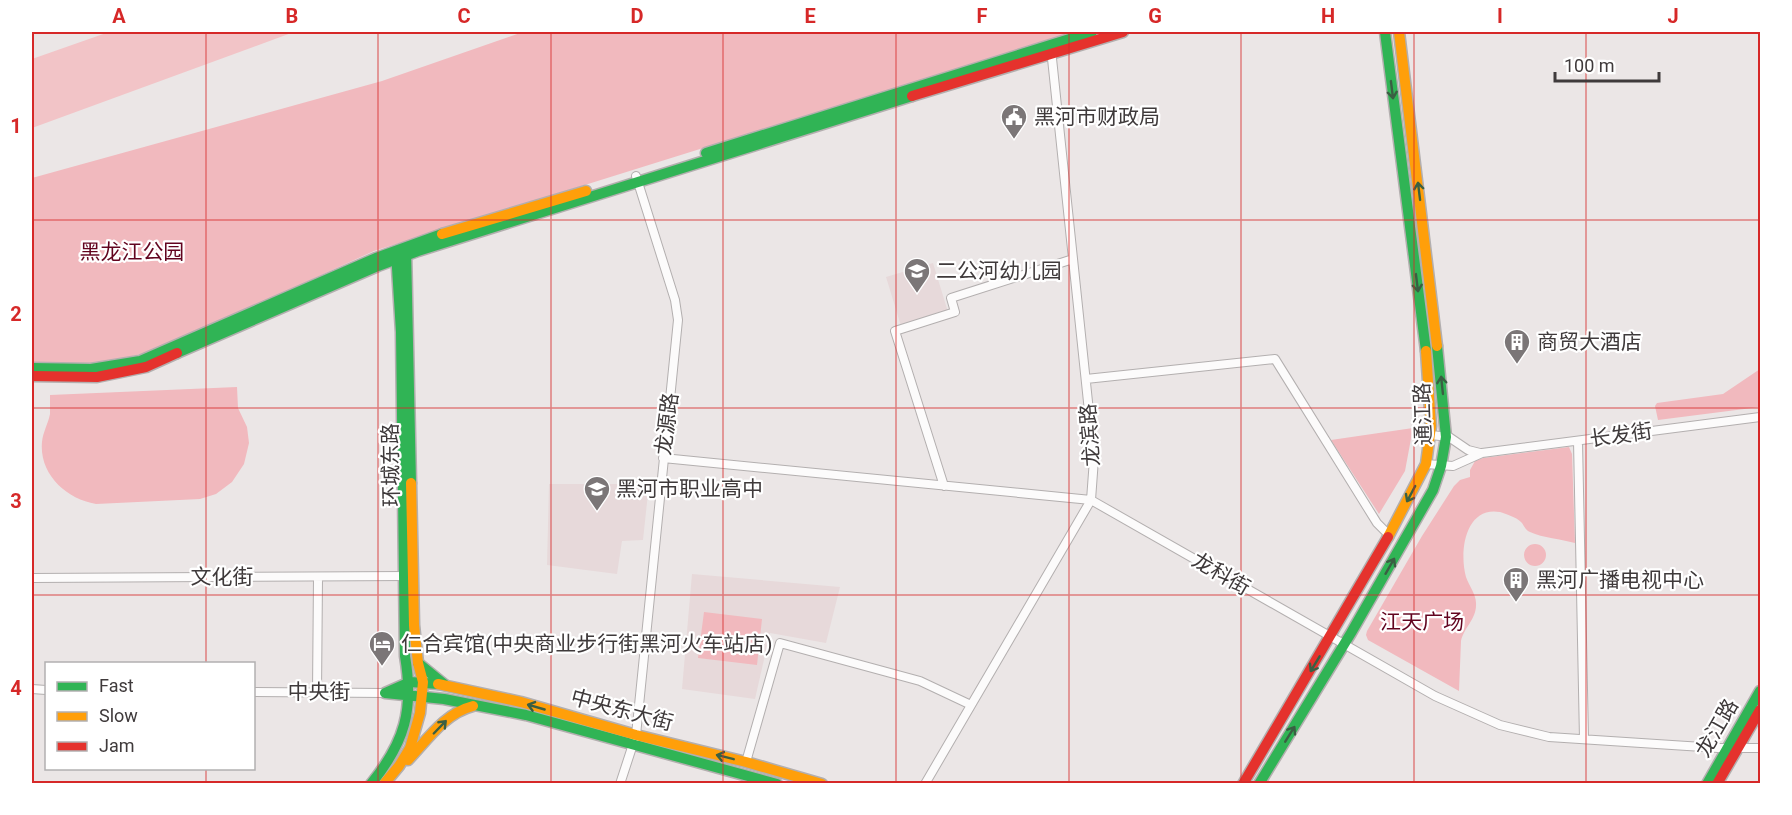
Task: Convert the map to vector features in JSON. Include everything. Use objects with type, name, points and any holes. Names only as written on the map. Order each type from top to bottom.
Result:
[{"type":"main road","points":[[32,368],[92,369],[140,361],[402,252],[1051,48],[1092,32]]},
{"type":"main road","points":[[1051,48],[1123,32]]},
{"type":"main road","name":"通江路","points":[[1243,783],[1389,535],[1426,464],[1431,435],[1428,369],[1385,32]]},
{"type":"main road","name":"通江路","points":[[1259,783],[1344,645],[1433,490],[1441,466],[1446,437],[1435,321],[1399,32]]},
{"type":"main road","points":[[32,376],[96,377],[146,367],[402,252]]},
{"type":"main road","name":"环城东路","points":[[371,783],[400,743],[410,682],[405,656],[409,576],[402,252]]},
{"type":"main road","name":"环城东路","points":[[409,576],[418,663],[423,682]]},
{"type":"main road","points":[[418,663],[445,685]]},
{"type":"main road","points":[[385,693],[410,682]]},
{"type":"main road","name":"中央东大街","points":[[410,682],[445,685],[521,702],[777,783]]},
{"type":"main road","points":[[385,783],[399,766],[416,733],[423,682]]},
{"type":"main road","name":"龙江路","points":[[1717,783],[1761,691]]},
{"type":"main road","name":"中央东大街","points":[[385,693],[479,705],[746,762],[822,783]]},
{"type":"main road","points":[[385,783],[448,718],[465,707],[479,705]]},
{"type":"main road","name":"龙江路","points":[[1707,783],[1761,710]]},
{"type":"street","name":"龙滨路","points":[[925,783],[1091,500],[1094,459],[1051,48]]},
{"type":"street","name":"龙源路","points":[[620,783],[634,739],[678,320],[675,300],[637,179]]},
{"type":"street","points":[[944,486],[895,332],[955,312],[951,298],[1073,259]]},
{"type":"street","points":[[1086,379],[1275,359],[1377,523],[1389,535]]},
{"type":"street","name":"长发街","points":[[1426,464],[1453,466],[1482,453],[1761,417]]},
{"type":"street","name":"长发街","points":[[1431,435],[1446,437],[1468,450],[1482,453]]},
{"type":"street","points":[[1578,441],[1584,739]]},
{"type":"street","name":"龙科街","points":[[663,458],[1091,500],[1435,696],[1500,725],[1548,737],[1761,748]]},
{"type":"street","name":"文化街","points":[[32,578],[409,576]]},
{"type":"street","points":[[317,692],[318,578]]},
{"type":"street","points":[[746,762],[780,643],[920,681],[971,705]]},
{"type":"street","name":"中央街","points":[[255,692],[385,693]]},
{"type":"shaded area","points":[[109,32],[294,32],[32,128],[32,59]]},
{"type":"shaded area","name":"二公河幼儿园","points":[[933,263],[948,312],[901,326],[886,277]]},
{"type":"shaded area","name":"黑河市职业高中","points":[[549,484],[649,484],[643,540],[622,541],[617,574],[547,565]]},
{"type":"shaded area","points":[[692,574],[840,587],[826,643],[770,633],[755,699],[682,689]]},
{"type":"green space","name":"黑龙江公园","points":[[523,32],[1074,32],[374,251],[155,351],[105,362],[70,365],[32,363],[32,178],[382,81]]},
{"type":"green space","points":[[1760,369],[1760,407],[1658,420],[1655,406],[1657,403],[1723,394]]},
{"type":"green space","points":[[237,387],[238,408],[247,427],[249,443],[244,464],[232,482],[216,494],[200,499],[96,504],[74,497],[65,491],[50,474],[45,464],[42,442],[50,414],[50,395]]},
{"type":"green space","points":[[1413,428],[1405,471],[1379,514],[1331,440]]},
{"type":"green space","name":"江天广场","points":[[1569,447],[1572,454],[1575,543],[1530,532],[1519,520],[1500,512],[1488,512],[1479,516],[1467,533],[1463,555],[1464,567],[1475,596],[1476,609],[1461,641],[1459,691],[1368,640],[1367,631],[1422,536],[1454,486],[1460,480],[1470,477],[1470,470],[1475,461]]},
{"type":"green space","points":[[1535,544],[1545,551],[1546,555],[1539,565],[1535,566],[1525,559],[1524,555],[1531,545]]},
{"type":"green space","points":[[704,612],[762,619],[757,665],[698,658]]},
{"type":"traffic: fast","points":[[706,153],[1092,32]]},
{"type":"traffic: fast","points":[[1385,32],[1426,351]]},
{"type":"traffic: fast","points":[[177,353],[418,251],[912,96]]},
{"type":"traffic: fast","points":[[32,368],[91,369],[140,361],[376,258],[442,234]]},
{"type":"traffic: fast","points":[[406,249],[411,483]]},
{"type":"traffic: fast","points":[[371,784],[383,769],[399,739],[407,709],[408,693],[405,656],[401,332],[396,252]]},
{"type":"traffic: fast","points":[[1259,784],[1351,633],[1433,490],[1441,466],[1446,437],[1437,346]]},
{"type":"traffic: fast","points":[[418,663],[445,685]]},
{"type":"traffic: fast","points":[[438,684],[410,682],[385,693],[444,699],[526,715],[777,784]]},
{"type":"traffic: fast","points":[[1707,784],[1760,691]]},
{"type":"traffic: slow","points":[[1399,32],[1437,346]]},
{"type":"traffic: slow","points":[[442,234],[586,191]]},
{"type":"traffic: slow","points":[[1388,537],[1426,464],[1431,426],[1426,351]]},
{"type":"traffic: slow","points":[[384,784],[410,748],[420,713],[423,682],[418,663],[414,625],[411,483]]},
{"type":"traffic: slow","points":[[438,684],[521,702],[822,784]]},
{"type":"traffic: slow","points":[[408,760],[445,721],[473,706]]},
{"type":"traffic: jam","points":[[912,96],[1123,32]]},
{"type":"traffic: jam","points":[[32,376],[97,377],[146,367],[177,353]]},
{"type":"traffic: jam","points":[[1243,784],[1388,537]]},
{"type":"traffic: jam","points":[[1717,784],[1760,710]]},
{"type":"place","name":"黑河市财政局","points":[[1014,140]]},
{"type":"place","name":"二公河幼儿园","points":[[917,294]]},
{"type":"place","name":"商贸大酒店","points":[[1517,365]]},
{"type":"place","name":"黑河市职业高中","points":[[597,512]]},
{"type":"place","name":"黑河广播电视中心","points":[[1516,603]]},
{"type":"place","name":"仁合宾馆(中央商业步行街黑河火车站店)","points":[[382,667]]}]
